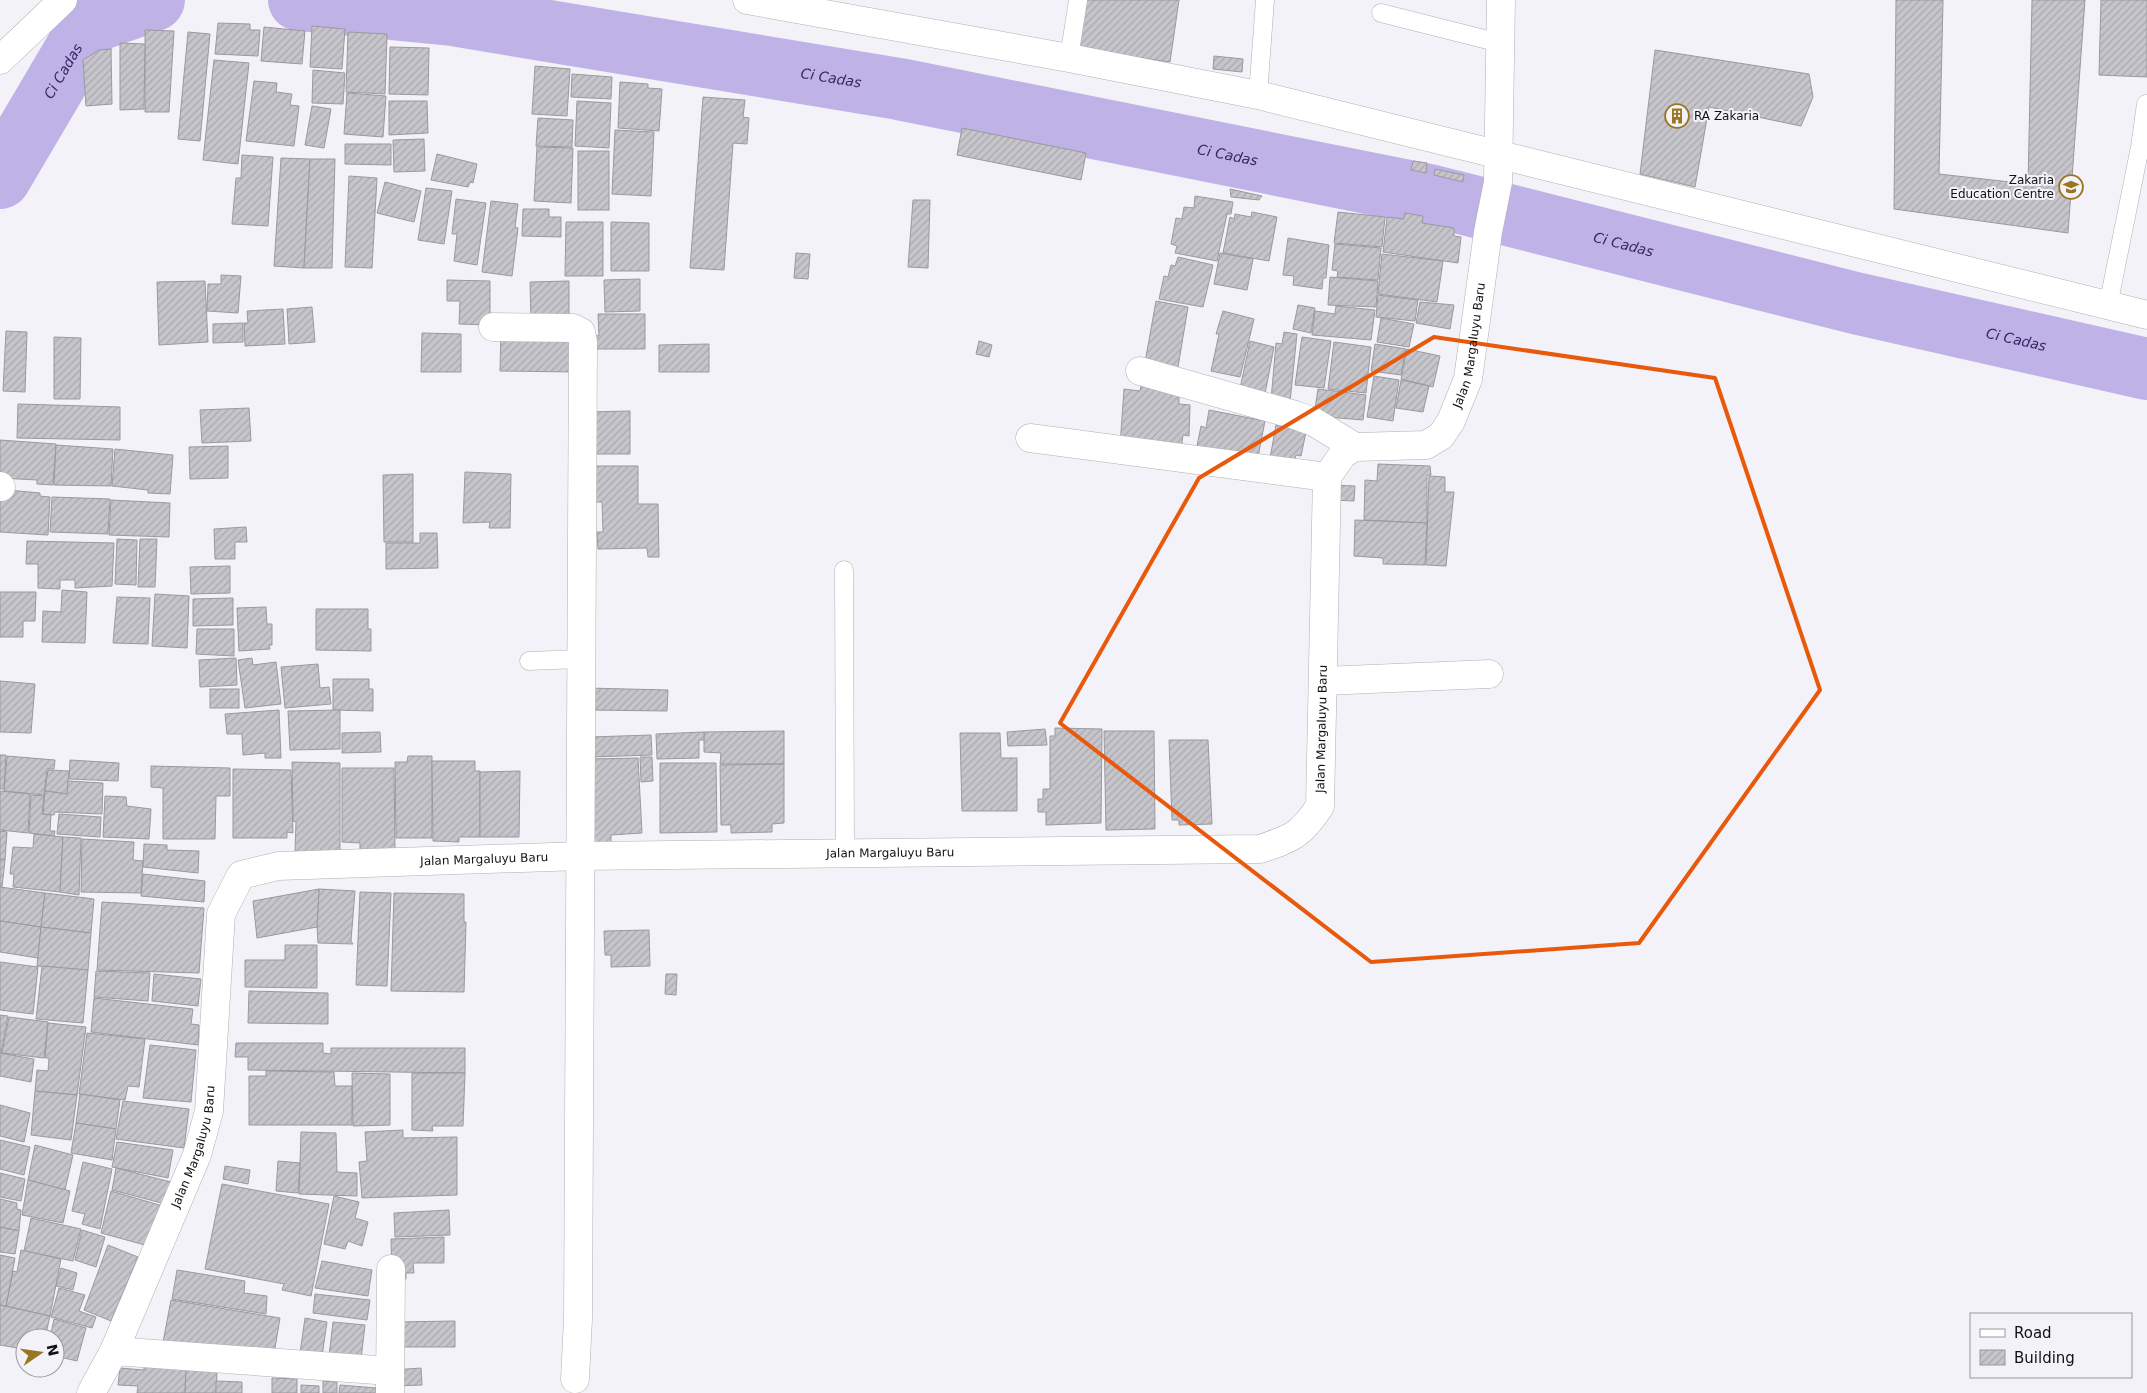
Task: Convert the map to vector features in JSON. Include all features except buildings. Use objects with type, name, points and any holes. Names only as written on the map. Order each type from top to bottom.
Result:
[{"type":"street","points":[[0,60],[63,0]]},
{"type":"street","points":[[747,0],[830,7],[1069,58],[1258,95],[2147,315]]},
{"type":"street","name":"Jalan Margaluyu Baru","points":[[1355,446],[1426,445],[1441,436],[1451,421],[1468,379],[1488,232],[1498,182],[1501,0]]},
{"type":"street","points":[[493,327],[573,328],[581,332],[582,342],[578,1319],[575,1379]]},
{"type":"street","points":[[1030,438],[1327,477],[1343,454],[1355,446],[1314,422],[1295,415],[1140,370]]},
{"type":"street","name":"Jalan Margaluyu Baru","points":[[91,1393],[114,1351],[197,1155],[209,1111],[221,914],[241,875],[278,866],[581,856],[1260,849],[1294,837],[1309,823],[1320,806],[1327,477]]},
{"type":"street","points":[[1323,681],[1488,674]]},
{"type":"street","points":[[114,1351],[390,1382],[391,1268]]},
{"type":"lane","points":[[1069,58],[1078,0]]},
{"type":"lane","points":[[1258,95],[1265,0]]},
{"type":"lane","points":[[1381,13],[1500,43]]},
{"type":"lane","points":[[2108,306],[2140,147],[2146,104]]},
{"type":"lane","points":[[844,570],[845,852]]},
{"type":"lane","points":[[529,661],[580,659]]},
{"type":"highlighted area","points":[[1434,337],[1715,378],[1820,690],[1639,943],[1371,962],[1060,723],[1199,478]]},
{"type":"waterway","name":"Ci Cadas","points":[[0,178],[92,22],[154,0]]},
{"type":"waterway","name":"Ci Cadas","points":[[299,0],[452,15],[899,89],[1433,196],[1855,303],[2147,369]]},
{"type":"place","name":"RA Zakaria","points":[[1677,116]]},
{"type":"place","name":"Zakaria Education Centre","points":[[2071,187]]}]
